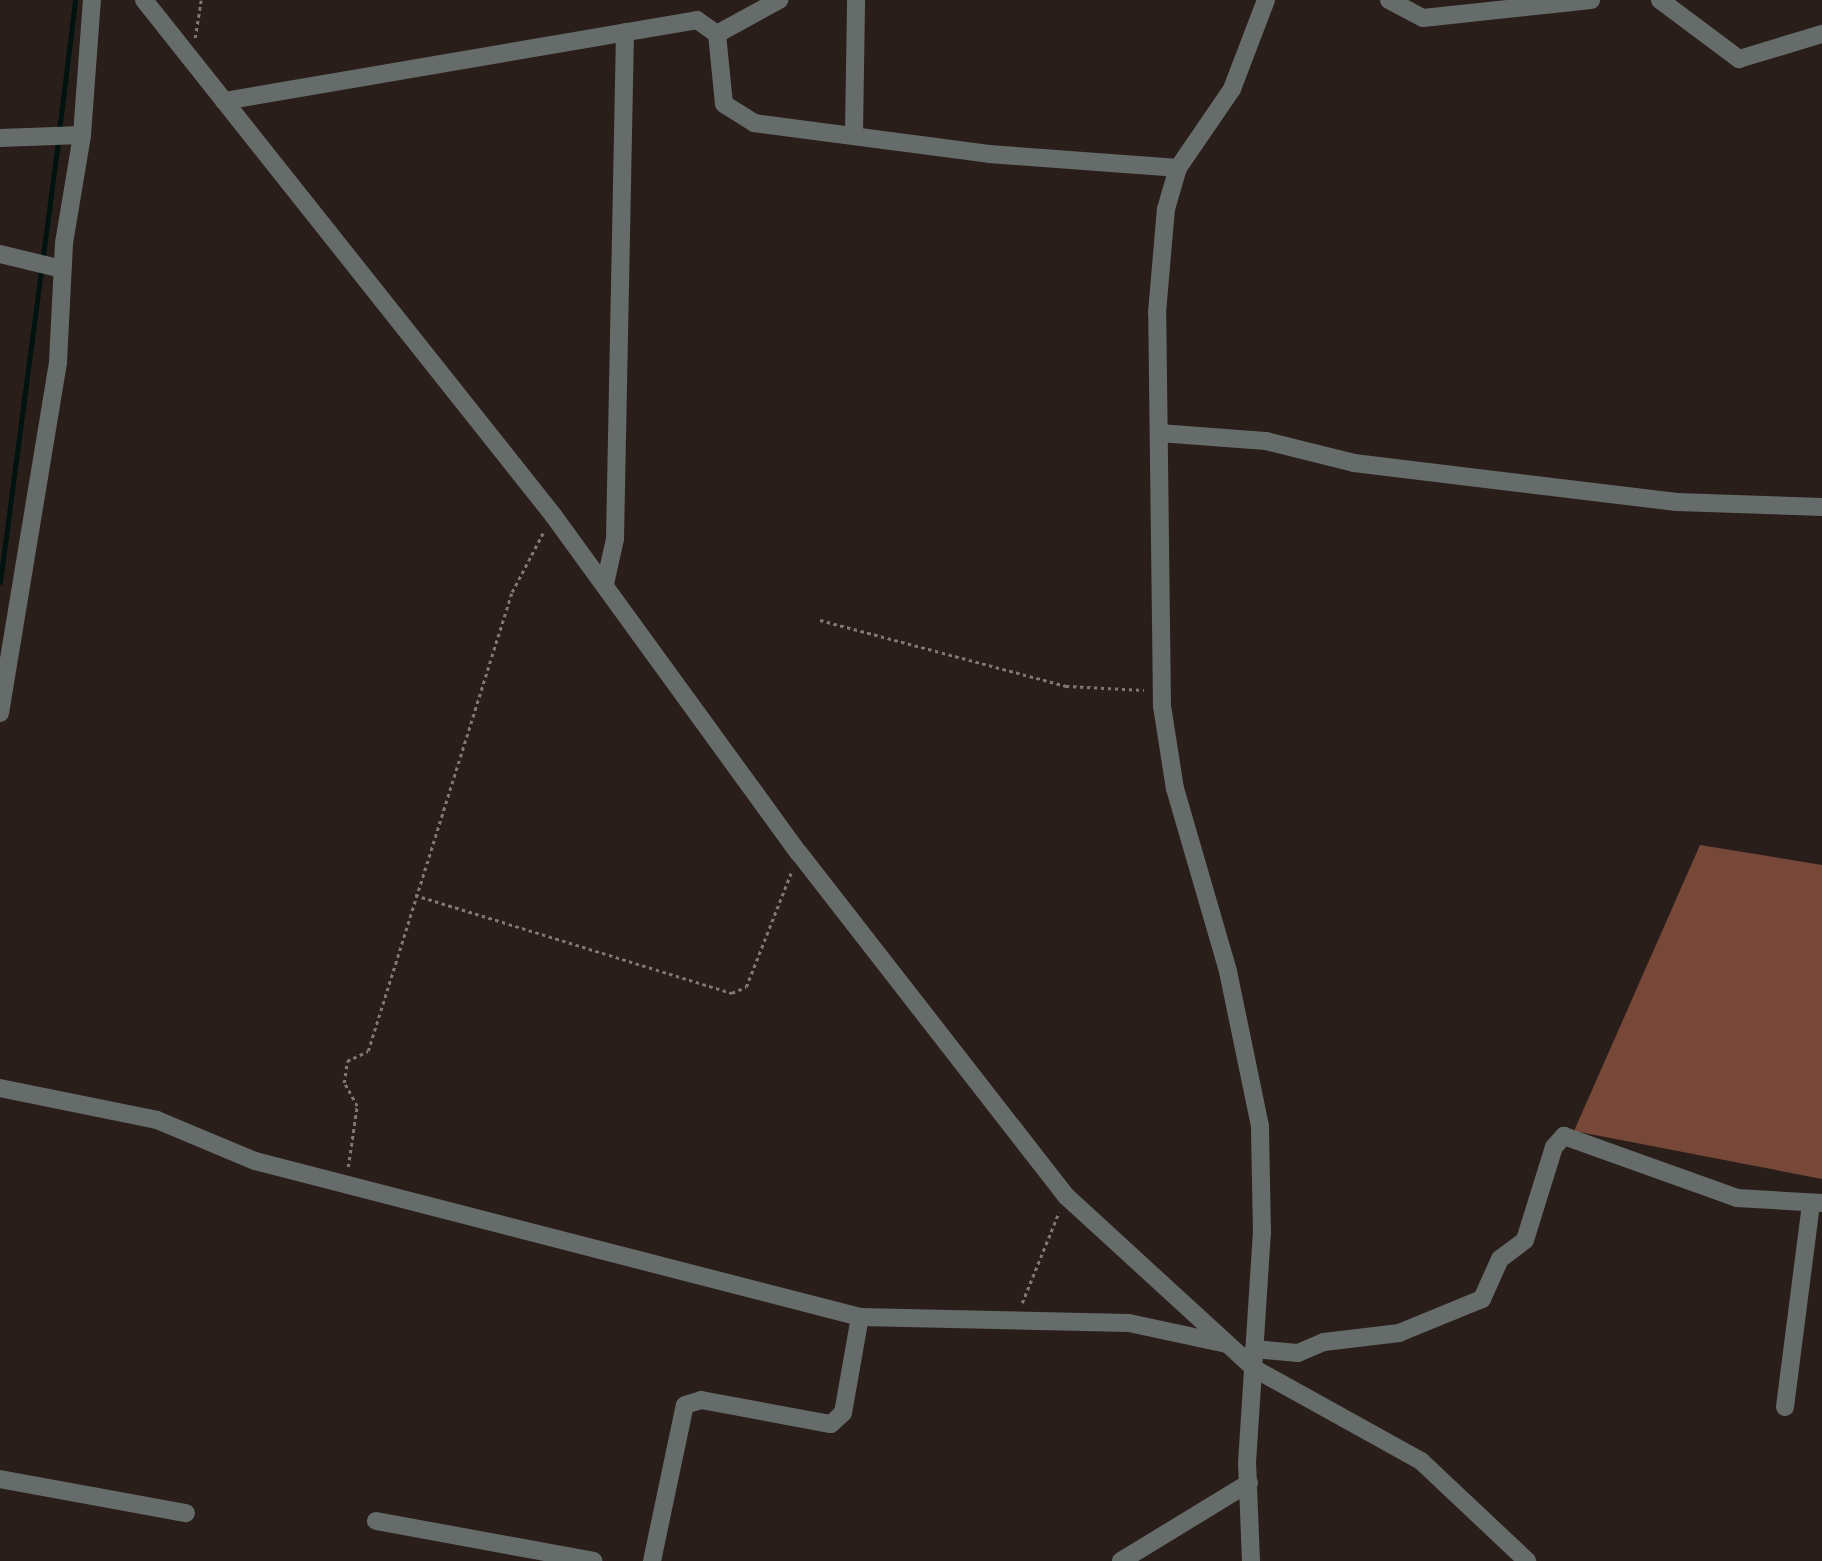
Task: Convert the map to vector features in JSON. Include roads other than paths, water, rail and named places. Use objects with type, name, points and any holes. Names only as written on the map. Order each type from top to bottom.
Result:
[{"type":"street","points":[[0,713],[58,362],[50,267],[67,135],[92,0]]},
{"type":"street","points":[[144,0],[193,57],[224,101],[553,516],[799,853],[1066,1196],[1255,1369],[1421,1461],[1527,1561]]},
{"type":"street","points":[[717,34],[779,0]]},
{"type":"street","points":[[854,132],[856,0]]},
{"type":"street","points":[[1251,1561],[1249,1483],[1262,1234],[1260,1126],[1228,971],[1175,789],[1162,691],[1157,313],[1166,209],[1178,168],[1232,89],[1266,0]]},
{"type":"street","points":[[1389,0],[1423,18],[1591,0]]},
{"type":"street","points":[[1660,0],[1739,59],[1822,34]]},
{"type":"street","points":[[224,101],[697,20],[717,34]]},
{"type":"street","points":[[605,584],[615,539],[625,32]]},
{"type":"street","points":[[717,34],[719,92],[739,115],[754,123],[854,132],[989,154],[1178,168]]},
{"type":"street","points":[[0,138],[67,135]]},
{"type":"street","points":[[0,254],[50,267]]},
{"type":"street","points":[[1159,433],[1266,441],[1354,464],[1677,502],[1822,507]]},
{"type":"street","points":[[0,1088],[157,1120],[255,1161],[346,1180],[860,1317],[1018,1316],[1129,1323],[1227,1344]]},
{"type":"street","points":[[1254,1349],[1298,1353],[1324,1342],[1399,1333],[1482,1299],[1500,1259],[1525,1240],[1554,1147],[1564,1136],[1737,1198],[1816,1203],[1785,1407]]},
{"type":"street","points":[[652,1561],[685,1405],[701,1400],[831,1424],[843,1413],[860,1317]]},
{"type":"street","points":[[0,1479],[186,1513]]},
{"type":"street","points":[[1121,1561],[1249,1483]]},
{"type":"street","points":[[376,1521],[593,1561]]},
{"type":"waterway","points":[[59,131],[75,0]]},
{"type":"waterway","points":[[0,582],[58,141]]}]
